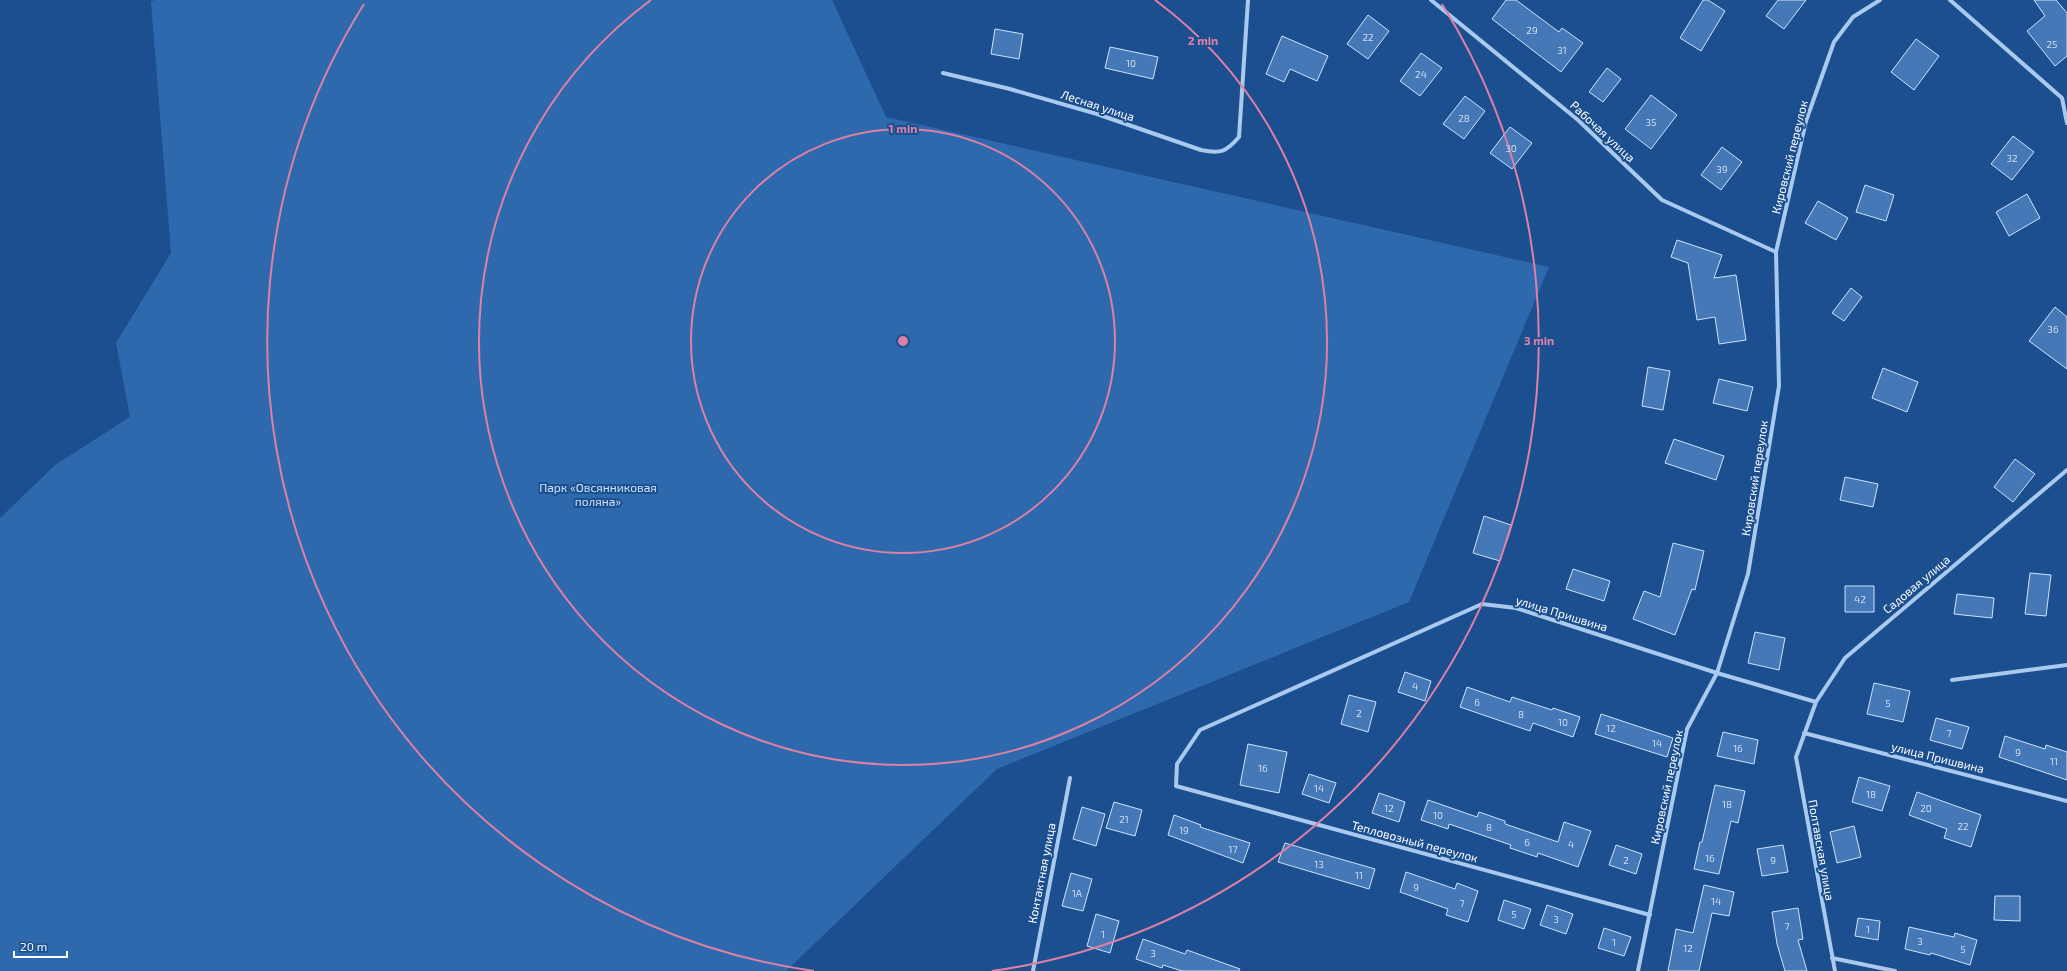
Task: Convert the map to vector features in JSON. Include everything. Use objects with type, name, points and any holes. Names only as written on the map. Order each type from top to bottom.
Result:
[{"type":"street","name":"Лесная улица","points":[[943,74],[1010,89],[1097,114],[1201,150],[1216,153],[1229,149],[1239,137],[1248,0]]},
{"type":"street","name":"Рабочая улица","points":[[1431,0],[1578,120],[1662,200],[1776,252]]},
{"type":"street","name":"Кировский переулок","points":[[1638,971],[1687,729],[1717,673],[1748,574],[1778,386],[1776,252],[1806,121],[1834,42],[1854,17],[1880,0]]},
{"type":"street","points":[[1950,0],[2062,98],[2067,123]]},
{"type":"street","name":"Садовая улица","points":[[1804,733],[1816,702],[1845,658],[2067,470]]},
{"type":"street","name":"улица Пришвина","points":[[1176,786],[1177,764],[1200,730],[1482,604],[1516,608],[1717,673],[1816,702]]},
{"type":"street","points":[[1952,680],[2067,665]]},
{"type":"street","name":"улица Пришвина","points":[[1804,733],[2067,801]]},
{"type":"street","name":"Полтавская улица","points":[[1804,733],[1796,757],[1834,971]]},
{"type":"street","name":"Контактная улица","points":[[1033,971],[1070,778]]},
{"type":"street","name":"Тепловозный переулок","points":[[1176,786],[1650,915]]},
{"type":"street","points":[[1832,958],[1895,971]]},
{"type":"green space","name":"Парк «Овсянниковая поляна»","points":[[154,0],[832,0],[886,117],[1549,267],[1409,602],[997,769],[786,971],[0,971],[0,518],[55,465],[130,417],[116,343],[171,253],[151,2]]},
{"type":"building","points":[[1506,0],[1516,0],[1559,32],[1562,28],[1583,43],[1561,72],[1492,19]]},
{"type":"building","points":[[1703,0],[1708,0],[1725,11],[1701,51],[1680,38]]},
{"type":"building","points":[[1778,0],[1806,0],[1784,29],[1766,16]]},
{"type":"building","points":[[2034,0],[2056,0],[2067,13],[2067,56],[2055,66],[2027,31],[2045,16]]},
{"type":"building","points":[[1368,15],[1389,31],[1368,59],[1347,44]]},
{"type":"building","points":[[995,29],[1023,34],[1019,59],[991,54]]},
{"type":"building","points":[[1282,36],[1328,56],[1317,81],[1290,69],[1284,82],[1266,74]]},
{"type":"building","points":[[1916,39],[1939,56],[1914,90],[1891,72]]},
{"type":"building","points":[[1110,47],[1158,57],[1153,79],[1105,68]]},
{"type":"building","points":[[1421,53],[1442,68],[1420,96],[1400,81]]},
{"type":"building","points":[[1607,68],[1621,79],[1603,102],[1589,92]]},
{"type":"building","points":[[1651,95],[1677,115],[1651,149],[1625,129]]},
{"type":"building","points":[[1465,96],[1485,111],[1464,139],[1443,124]]},
{"type":"building","points":[[1510,127],[1532,143],[1512,169],[1490,153]]},
{"type":"building","points":[[2013,136],[2034,152],[2012,180],[1991,164]]},
{"type":"building","points":[[1722,147],[1742,162],[1721,190],[1701,175]]},
{"type":"building","points":[[1865,185],[1894,195],[1886,221],[1856,212]]},
{"type":"building","points":[[2027,194],[2040,218],[2009,236],[1996,212]]},
{"type":"building","points":[[1818,201],[1848,218],[1836,240],[1805,223]]},
{"type":"building","points":[[1677,240],[1722,255],[1714,278],[1736,275],[1746,340],[1719,344],[1715,317],[1697,320],[1688,263],[1671,257]]},
{"type":"building","points":[[1851,288],[1862,297],[1844,321],[1832,313]]},
{"type":"building","points":[[2055,307],[2067,317],[2067,369],[2029,341]]},
{"type":"building","points":[[1648,367],[1670,371],[1663,410],[1642,406]]},
{"type":"building","points":[[1883,368],[1918,382],[1907,412],[1872,398]]},
{"type":"building","points":[[1719,379],[1753,387],[1747,411],[1713,403]]},
{"type":"building","points":[[1674,439],[1724,456],[1716,480],[1665,463]]},
{"type":"building","points":[[2015,459],[2035,474],[2013,502],[1994,487]]},
{"type":"building","points":[[1845,477],[1878,484],[1873,507],[1840,500]]},
{"type":"building","points":[[1484,516],[1511,525],[1500,561],[1473,553]]},
{"type":"building","points":[[1673,543],[1704,551],[1695,590],[1692,589],[1675,635],[1633,619],[1644,591],[1660,597]]},
{"type":"building","points":[[1573,569],[1610,581],[1604,601],[1566,589]]},
{"type":"building","points":[[2030,573],[2051,575],[2046,616],[2025,614]]},
{"type":"building","points":[[1845,586],[1874,586],[1874,612],[1845,612]]},
{"type":"building","points":[[1957,594],[1994,598],[1992,618],[1954,614]]},
{"type":"building","points":[[1755,632],[1785,638],[1779,670],[1748,663]]},
{"type":"building","points":[[1405,672],[1431,681],[1425,701],[1398,692]]},
{"type":"building","points":[[1874,683],[1910,691],[1903,722],[1867,714]]},
{"type":"building","points":[[1467,687],[1510,702],[1512,697],[1580,717],[1573,737],[1533,723],[1530,731],[1460,707]]},
{"type":"building","points":[[1349,695],[1376,702],[1368,732],[1341,724]]},
{"type":"building","points":[[1601,714],[1673,738],[1667,757],[1595,734]]},
{"type":"building","points":[[1936,718],[1969,727],[1962,749],[1930,740]]},
{"type":"building","points":[[1723,732],[1758,740],[1754,764],[1717,756]]},
{"type":"building","points":[[2005,736],[2045,749],[2046,745],[2067,752],[2067,780],[1999,757]]},
{"type":"building","points":[[1248,744],[1287,752],[1279,793],[1240,785]]},
{"type":"building","points":[[1309,774],[1336,783],[1329,803],[1302,794]]},
{"type":"building","points":[[1859,777],[1890,786],[1882,811],[1852,802]]},
{"type":"building","points":[[1715,785],[1745,791],[1738,823],[1731,821],[1719,874],[1694,869],[1700,842],[1702,842]]},
{"type":"building","points":[[1917,792],[1981,815],[1971,847],[1944,838],[1947,829],[1909,815]]},
{"type":"building","points":[[1379,793],[1405,802],[1399,822],[1372,813]]},
{"type":"building","points":[[1428,800],[1477,817],[1479,812],[1505,821],[1505,824],[1558,842],[1564,822],[1591,831],[1578,867],[1538,853],[1537,857],[1510,848],[1511,845],[1449,824],[1448,829],[1421,820]]},
{"type":"building","points":[[1114,802],[1142,810],[1135,836],[1106,828]]},
{"type":"building","points":[[1082,807],[1105,814],[1096,846],[1073,839]]},
{"type":"building","points":[[1174,815],[1201,825],[1200,827],[1250,843],[1243,863],[1168,835]]},
{"type":"building","points":[[1854,826],[1861,857],[1837,863],[1830,832]]},
{"type":"building","points":[[1285,843],[1375,869],[1369,889],[1278,862]]},
{"type":"building","points":[[1616,845],[1642,854],[1636,874],[1609,865]]},
{"type":"building","points":[[1783,845],[1788,872],[1762,876],[1757,849]]},
{"type":"building","points":[[1406,872],[1455,889],[1457,883],[1478,891],[1468,922],[1446,915],[1448,909],[1400,892]]},
{"type":"building","points":[[1071,873],[1092,879],[1083,911],[1062,906]]},
{"type":"building","points":[[1704,885],[1734,892],[1729,916],[1712,913],[1699,971],[1668,971],[1676,929],[1693,933]]},
{"type":"building","points":[[1995,896],[2020,896],[2020,921],[1994,920]]},
{"type":"building","points":[[1504,900],[1531,909],[1524,929],[1498,920]]},
{"type":"building","points":[[1547,905],[1573,914],[1566,934],[1540,925]]},
{"type":"building","points":[[1798,908],[1803,939],[1798,940],[1807,971],[1785,971],[1777,944],[1772,912]]},
{"type":"building","points":[[1096,914],[1119,921],[1110,953],[1087,946]]},
{"type":"building","points":[[1858,918],[1880,921],[1878,940],[1855,936]]},
{"type":"building","points":[[1909,927],[1954,937],[1955,933],[1977,940],[1970,965],[1931,953],[1930,955],[1905,949]]},
{"type":"building","points":[[1604,928],[1631,937],[1624,956],[1598,948]]},
{"type":"building","points":[[1143,939],[1185,954],[1187,950],[1240,969],[1239,971],[1182,971],[1163,965],[1162,968],[1136,959]]}]
